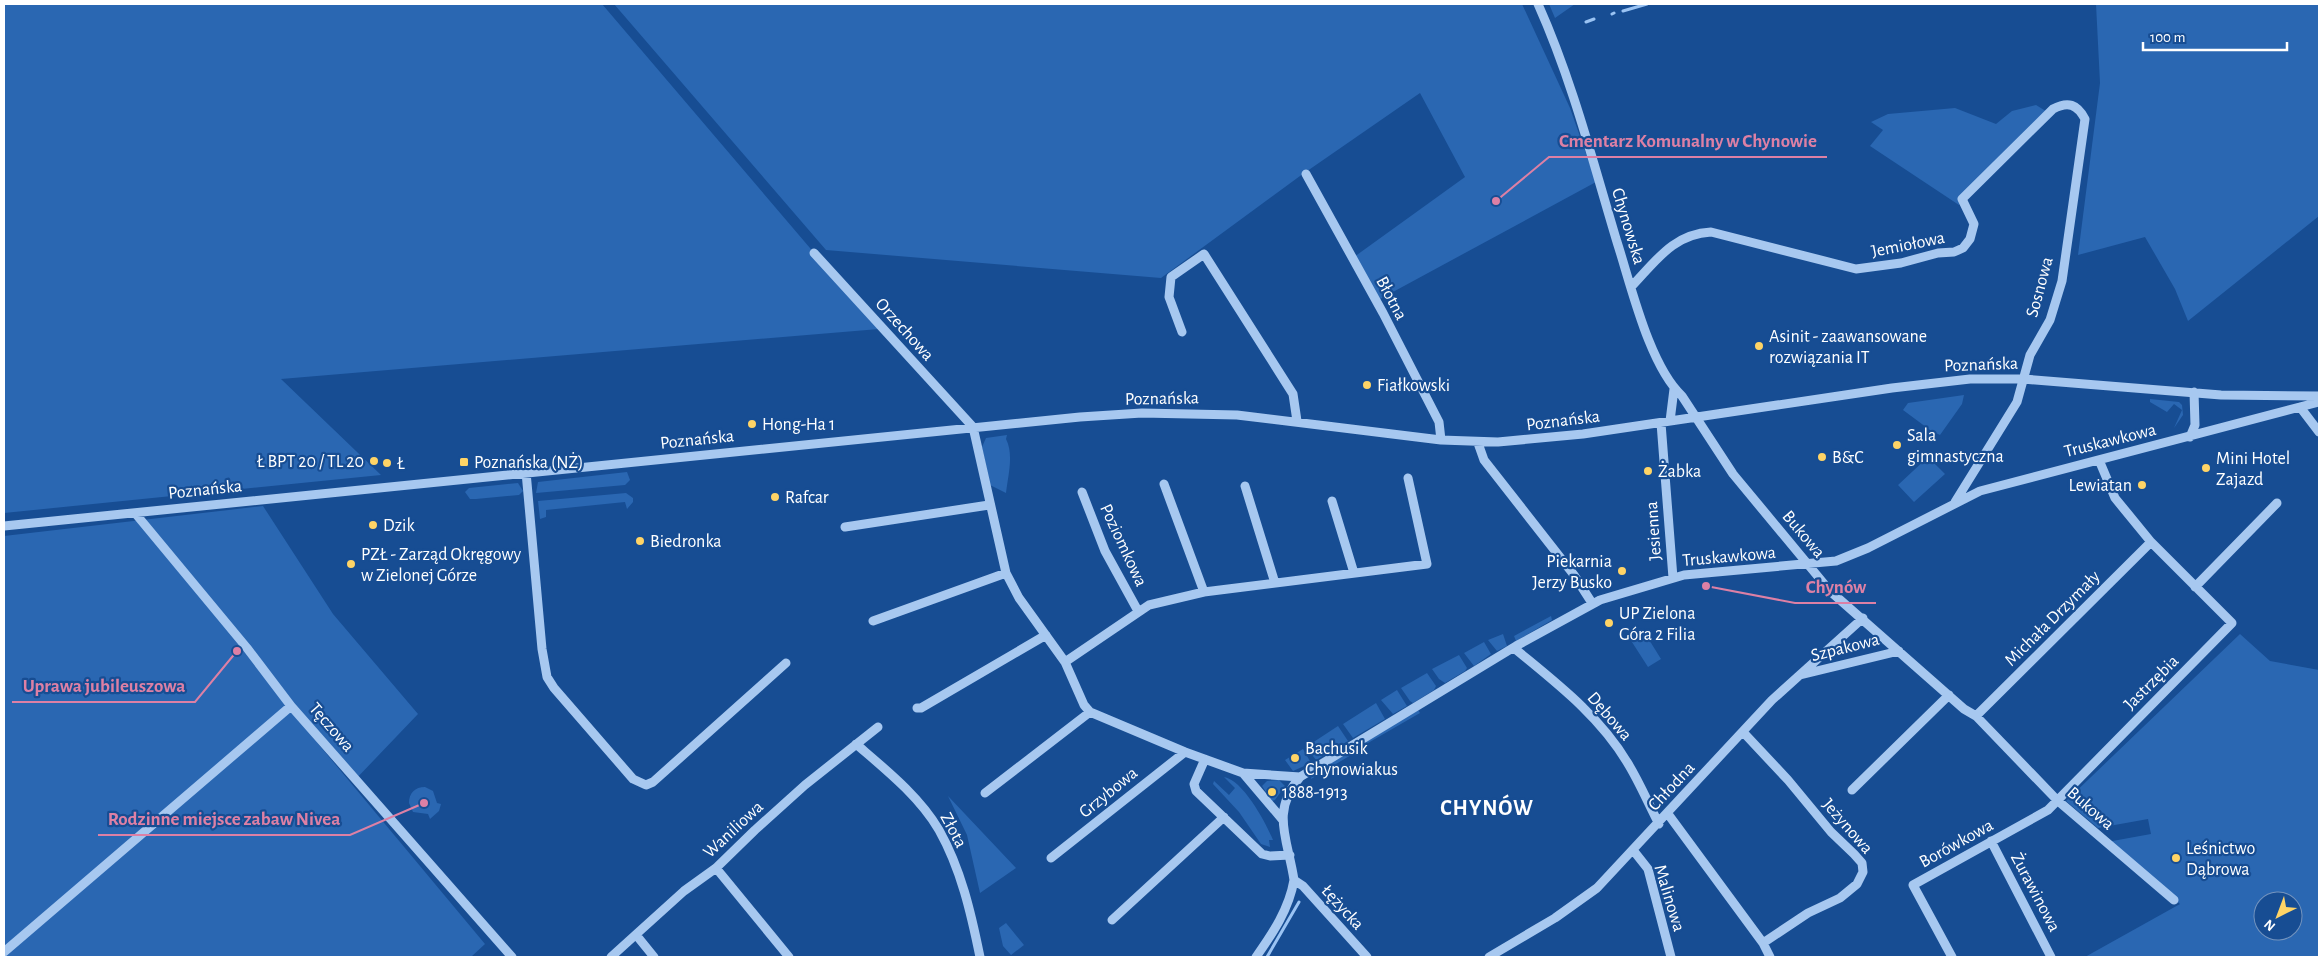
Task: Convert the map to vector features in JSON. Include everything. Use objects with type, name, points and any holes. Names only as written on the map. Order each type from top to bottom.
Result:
[{"type":"street","name":"Chynowska","points":[[1538,4],[1563,68],[1647,333],[1674,389],[1696,417]]},
{"type":"street","name":"Jemiołowa","points":[[1631,287],[1671,246],[1680,239],[1697,232],[1711,232],[1856,269],[1875,268],[1938,253],[1954,252],[1963,248],[1970,240],[1974,224],[1962,199],[2053,109],[2063,104],[2072,104],[2080,109],[2085,119]]},
{"type":"street","name":"Sosnowa","points":[[1955,502],[2017,402],[2030,355],[2050,320],[2062,281],[2085,119]]},
{"type":"street","name":"Błotna","points":[[1306,174],[1383,313],[1439,422],[1442,440]]},
{"type":"street","name":"Orzechowa","points":[[814,253],[972,427]]},
{"type":"street","points":[[1182,332],[1169,297],[1171,276],[1204,254],[1293,394],[1296,421]]},
{"type":"street","name":"Poznańska","points":[[4,526],[972,427],[1147,413],[1237,415],[1442,440],[1478,442],[1543,439],[1938,382],[1988,378],[2272,397],[2319,396]]},
{"type":"street","points":[[1665,422],[1674,389]]},
{"type":"street","points":[[2190,437],[2195,425],[2194,392]]},
{"type":"street","name":"Truskawkowa","points":[[1294,880],[1282,819],[1286,797],[1300,777],[1592,603],[1673,578],[1706,572],[1809,565],[1836,561],[1852,555],[1955,502],[1988,488],[2319,402]]},
{"type":"street","points":[[2300,407],[2319,432]]},
{"type":"street","name":"Bukowa","points":[[1696,417],[1733,474],[1830,591],[1949,695],[1976,716],[2057,800],[2174,900]]},
{"type":"street","name":"Jesienna","points":[[1665,422],[1673,578]]},
{"type":"street","points":[[972,427],[1006,573],[1019,598],[1065,662],[1084,705],[1090,712],[1184,752],[1244,773],[1300,777]]},
{"type":"street","points":[[1478,442],[1484,460],[1574,575],[1592,603]]},
{"type":"street","name":"Jastrzębia","points":[[2057,800],[2232,623],[2151,542],[2115,498],[2099,460]]},
{"type":"street","points":[[526,472],[542,649],[547,677],[566,702],[633,779],[646,785],[653,782],[786,663]]},
{"type":"street","name":"Poziomkowa","points":[[1065,662],[1149,605],[1204,592],[1427,564],[1408,478]]},
{"type":"street","points":[[1164,484],[1204,592]]},
{"type":"street","points":[[1245,486],[1275,584]]},
{"type":"street","name":"Poziomkowa","points":[[1082,492],[1105,551],[1138,611]]},
{"type":"street","points":[[1332,501],[1354,573]]},
{"type":"street","points":[[2195,587],[2277,504]]},
{"type":"street","points":[[845,527],[989,505]]},
{"type":"street","name":"Tęczowa","points":[[135,513],[247,648],[291,706],[512,957]]},
{"type":"street","name":"Michała Drzymały","points":[[1976,716],[2151,542]]},
{"type":"street","points":[[873,621],[1006,573]]},
{"type":"street","name":"Chłodna","points":[[1489,957],[1576,905],[1603,883],[1743,732],[1799,675],[1862,618]]},
{"type":"street","points":[[917,708],[921,708],[1046,635]]},
{"type":"street","name":"Dębowa","points":[[1514,648],[1584,708],[1627,761],[1658,824]]},
{"type":"street","name":"Szpakowa","points":[[1799,675],[1899,651]]},
{"type":"street","points":[[1852,790],[1949,695]]},
{"type":"street","points":[[4,952],[291,706]]},
{"type":"street","points":[[985,793],[1090,712]]},
{"type":"street","name":"Waniliowa","points":[[611,957],[637,936],[684,891],[716,868],[754,830],[878,726]]},
{"type":"street","name":"Jeżynowa","points":[[1743,732],[1788,780],[1831,832],[1862,863],[1863,872],[1857,884],[1840,898],[1808,913],[1763,943]]},
{"type":"street","name":"Złota","points":[[856,744],[908,792],[939,830],[969,903],[980,957]]},
{"type":"street","name":"Grzybowa","points":[[1051,858],[1184,752]]},
{"type":"street","points":[[1205,759],[1194,784],[1196,791],[1262,854],[1270,856],[1290,855]]},
{"type":"street","name":"Truskawkowa","points":[[1244,773],[1282,819]]},
{"type":"street","name":"Borówkowa","points":[[1952,957],[1913,885],[2048,810],[2057,800]]},
{"type":"street","points":[[1668,814],[1763,943],[1770,957]]},
{"type":"street","points":[[1112,920],[1224,817]]},
{"type":"street","name":"Żurawinowa","points":[[1991,841],[2051,957]]},
{"type":"street","name":"Malinowa","points":[[1634,850],[1648,869],[1671,957]]},
{"type":"street","points":[[716,868],[789,957]]},
{"type":"street","points":[[1256,957],[1282,916],[1294,880]]},
{"type":"street","name":"Łężycka","points":[[1294,880],[1303,886],[1368,957]]},
{"type":"street","points":[[637,936],[654,957]]},
{"type":"shaded area","points":[[4,4],[602,4],[879,329],[281,379],[381,475],[4,513]]},
{"type":"shaded area","points":[[614,4],[1522,4],[1570,108],[1596,182],[1380,299],[1354,257],[1465,177],[1420,93],[1300,176],[1161,278],[826,250]]},
{"type":"shaded area","points":[[1549,4],[1575,4],[1555,18]]},
{"type":"shaded area","points":[[2096,4],[2319,4],[2319,216],[2188,321],[2175,289],[2145,237],[2078,255],[2100,83]]},
{"type":"shaded area","points":[[2036,105],[2049,113],[1959,205],[1870,146],[1883,130],[1871,122],[1888,114],[1955,108],[1996,124],[2012,111]]},
{"type":"shaded area","points":[[1964,395],[1962,404],[1940,435],[1903,410],[1908,403]]},
{"type":"shaded area","points":[[2150,399],[2179,402],[2182,405],[2183,415],[2174,428],[2182,410],[2174,404],[2167,412],[2150,402]]},
{"type":"shaded area","points":[[1007,435],[1006,439],[1010,458],[1006,493],[990,485],[982,447],[986,438]]},
{"type":"shaded area","points":[[1928,457],[1945,474],[1914,502],[1898,485]]},
{"type":"shaded area","points":[[627,472],[630,480],[625,485],[536,493],[538,482]]},
{"type":"shaded area","points":[[518,483],[523,491],[519,495],[470,499],[465,492],[469,488]]},
{"type":"shaded area","points":[[626,493],[633,498],[633,502],[627,509],[625,502],[546,510],[546,517],[540,519],[538,501]]},
{"type":"shaded area","points":[[263,506],[333,614],[418,714],[353,782],[310,734],[485,944],[471,957],[4,957],[4,536]]},
{"type":"shaded area","points":[[1551,616],[1552,620],[1516,641],[1514,636]]},
{"type":"shaded area","points":[[1643,630],[1661,659],[1648,667],[1630,639]]},
{"type":"shaded area","points":[[1503,634],[1507,646],[1497,651],[1488,640]]},
{"type":"shaded area","points":[[2240,634],[2270,661],[2319,670],[2319,957],[2085,957],[2180,904],[2107,842],[2151,834],[2148,819],[2098,828],[2066,801]]},
{"type":"shaded area","points":[[1484,642],[1491,654],[1474,666],[1464,653]]},
{"type":"shaded area","points":[[1459,655],[1467,668],[1445,683],[1439,679],[1432,669]]},
{"type":"shaded area","points":[[1427,673],[1436,686],[1434,690],[1413,703],[1401,688]]},
{"type":"shaded area","points":[[1397,690],[1407,706],[1393,714],[1381,700]]},
{"type":"shaded area","points":[[1376,703],[1385,719],[1353,738],[1343,724]]},
{"type":"shaded area","points":[[1418,710],[1420,713],[1361,747],[1362,744]]},
{"type":"shaded area","points":[[1338,726],[1348,741],[1316,760],[1306,747]]},
{"type":"shaded area","points":[[1303,749],[1311,763],[1293,771],[1285,760]]},
{"type":"shaded area","points":[[1354,749],[1356,752],[1311,779],[1312,774]]},
{"type":"shaded area","points":[[1224,777],[1239,786],[1253,803],[1273,840],[1269,840],[1270,847],[1261,844],[1239,812],[1213,784],[1214,781],[1229,795],[1235,788]]},
{"type":"shaded area","points":[[1279,780],[1285,786],[1275,800],[1272,801],[1262,786],[1267,781]]},
{"type":"shaded area","points":[[425,787],[433,791],[437,803],[441,804],[439,811],[430,819],[428,814],[413,812],[409,803],[413,791]]},
{"type":"shaded area","points":[[948,796],[1016,868],[980,893],[967,835]]},
{"type":"shaded area","points":[[1006,923],[1024,945],[1011,955],[1003,946],[999,928]]},
{"type":"waterway","points":[[1623,11],[1647,4]]},
{"type":"waterway","points":[[1586,22],[1594,19]]},
{"type":"waterway","points":[[1267,957],[1299,902]]},
{"type":"place","name":"Cmentarz Komunalny w Chynowie","points":[[1496,201]]},
{"type":"place","name":"Asinit - zaawansowane rozwiązania IT","points":[[1759,346]]},
{"type":"place","name":"Fiałkowski","points":[[1367,385]]},
{"type":"place","name":"Hong-Ha 1","points":[[752,424]]},
{"type":"place","name":"Sala gimnastyczna","points":[[1897,445]]},
{"type":"place","name":"B&C","points":[[1822,457]]},
{"type":"place","name":"Ł BPT 20 / TL 20","points":[[374,461]]},
{"type":"place","name":"Poznańska (NŻ)","points":[[464,462]]},
{"type":"place","name":"Ł","points":[[387,463]]},
{"type":"place","name":"Mini Hotel Zajazd","points":[[2206,468]]},
{"type":"place","name":"Żabka","points":[[1648,471]]},
{"type":"place","name":"Lewiatan","points":[[2142,485]]},
{"type":"place","name":"Rafcar","points":[[775,497]]},
{"type":"place","name":"Dzik","points":[[373,525]]},
{"type":"place","name":"Biedronka","points":[[640,541]]},
{"type":"place","name":"PZŁ - Zarząd Okręgowy w Zielonej Górze","points":[[351,564]]},
{"type":"place","name":"Piekarnia Jerzy Busko","points":[[1622,571]]},
{"type":"place","name":"Chynów","points":[[1706,586]]},
{"type":"place","name":"UP Zielona Góra 2 Filia","points":[[1609,623]]},
{"type":"place","name":"Uprawa jubileuszowa","points":[[237,651]]},
{"type":"place","name":"Bachusik Chynowiakus","points":[[1295,758]]},
{"type":"place","name":"1888-1913","points":[[1272,792]]},
{"type":"place","name":"Rodzinne miejsce zabaw Nivea","points":[[424,803]]},
{"type":"place","name":"Leśnictwo Dąbrowa","points":[[2176,858]]},
{"type":"district","name":"CHYNÓW","points":[[1487,807]]}]
